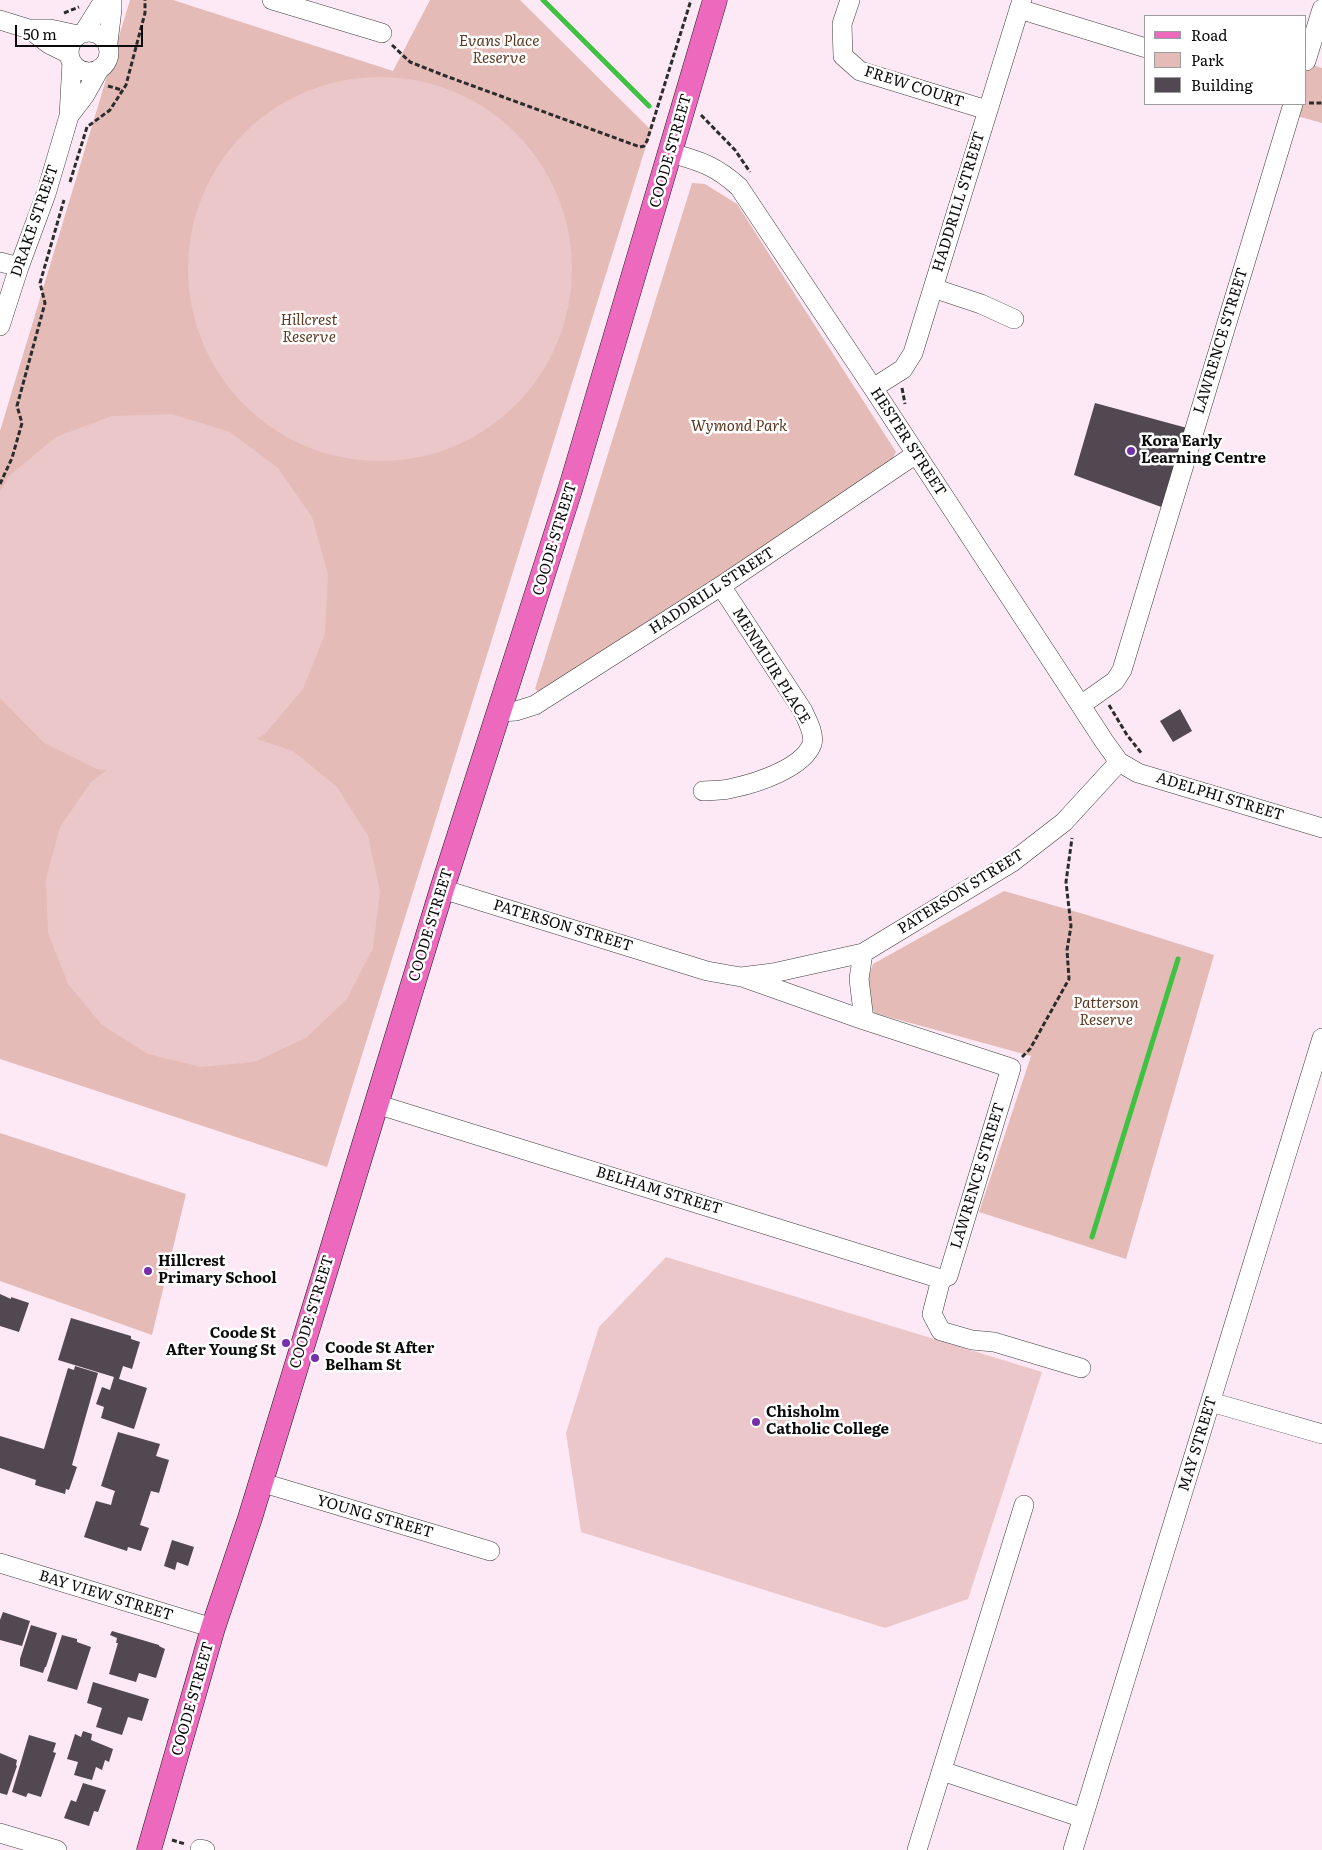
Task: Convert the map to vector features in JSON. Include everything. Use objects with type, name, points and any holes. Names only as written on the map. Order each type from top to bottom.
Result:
[{"type":"main road","name":"COODE STREET","points":[[151,1842],[213,1628],[250,1518],[442,889],[570,490],[715,0]]},
{"type":"street","name":"DRAKE STREET","points":[[0,326],[46,194],[69,116],[71,43],[81,33],[104,0]]},
{"type":"street","name":"DRAKE STREET","points":[[69,116],[85,95],[100,68],[108,60],[112,0]]},
{"type":"street","points":[[272,0],[382,33]]},
{"type":"street","name":"FREW COURT","points":[[850,0],[842,24],[843,56],[860,71],[987,110]]},
{"type":"street","points":[[1020,4],[1144,47]]},
{"type":"street","name":"HADDRILL STREET","points":[[873,388],[903,369],[913,353],[1020,4]]},
{"type":"street","points":[[1307,59],[1322,9]]},
{"type":"street","points":[[0,20],[29,29],[71,58],[76,67],[88,72],[100,68]]},
{"type":"street","points":[[29,29],[50,28],[81,33],[98,33],[108,43]]},
{"type":"street","name":"LAWRENCE STREET","points":[[1081,705],[1115,681],[1122,670],[1293,105]]},
{"type":"street","name":"HESTER STREET","points":[[671,153],[700,161],[723,173],[739,187],[1119,762]]},
{"type":"street","points":[[0,262],[19,267]]},
{"type":"street","points":[[932,288],[981,304],[1014,319]]},
{"type":"street","name":"HADDRILL STREET","points":[[499,712],[516,711],[535,705],[721,586],[916,454]]},
{"type":"street","name":"MENMUIR PLACE","points":[[703,791],[732,789],[775,776],[803,757],[812,743],[812,732],[803,711],[721,586]]},
{"type":"street","name":"PATERSON STREET","points":[[741,977],[773,973],[863,952],[1011,863],[1064,822],[1119,762]]},
{"type":"street","name":"ADELPHI STREET","points":[[1119,762],[1138,773],[1322,828]]},
{"type":"street","name":"PATERSON STREET","points":[[442,889],[707,971],[741,977],[1011,1068]]},
{"type":"street","points":[[863,952],[859,979],[864,1020]]},
{"type":"street","name":"MAY STREET","points":[[1073,1850],[1322,1038]]},
{"type":"street","name":"LAWRENCE STREET","points":[[941,1278],[948,1276],[1011,1068]]},
{"type":"street","name":"BELHAM STREET","points":[[376,1104],[941,1278]]},
{"type":"street","points":[[941,1278],[932,1314],[941,1331],[972,1340],[994,1342],[1081,1368]]},
{"type":"street","points":[[1211,1402],[1322,1434]]},
{"type":"street","name":"YOUNG STREET","points":[[260,1482],[490,1551]]},
{"type":"street","points":[[917,1850],[1024,1504]]},
{"type":"street","name":"BAY VIEW STREET","points":[[0,1563],[213,1628]]},
{"type":"street","points":[[942,1771],[1083,1818]]},
{"type":"street","points":[[0,1833],[57,1850]]},
{"type":"street","points":[[200,1849],[205,1850]]},
{"type":"path","points":[[69,184],[87,127],[110,110],[126,85],[145,12],[146,0]]},
{"type":"path","points":[[382,33],[410,62],[640,147],[644,146],[647,141],[690,0]]},
{"type":"path","points":[[1307,103],[1322,103]]},
{"type":"path","points":[[0,484],[12,458],[22,423],[17,406],[45,303],[40,282],[66,193]]},
{"type":"path","points":[[1011,1068],[1030,1049],[1069,979],[1068,950],[1071,926],[1066,882],[1072,831],[1064,822]]},
{"type":"path","points":[[151,1842],[200,1849]]},
{"type":"green space","name":"Hillcrest Reserve","points":[[130,0],[173,0],[393,71],[430,0],[520,0],[651,130],[327,1167],[0,1059],[0,431]]},
{"type":"green space","points":[[1307,63],[1322,68],[1322,123],[1290,114],[1293,105],[1307,105]]},
{"type":"green space","points":[[361,77],[399,77],[436,85],[471,99],[502,120],[529,147],[550,178],[558,195],[569,231],[572,269],[569,307],[558,343],[550,360],[529,391],[502,418],[471,439],[436,453],[399,461],[361,461],[324,453],[289,439],[258,418],[231,391],[210,360],[196,325],[188,288],[188,250],[196,213],[210,178],[231,147],[258,120],[289,99],[324,85]]},
{"type":"green space","name":"Wymond Park","points":[[692,183],[705,184],[737,204],[896,452],[887,471],[547,697],[535,689]]},
{"type":"green space","points":[[172,414],[230,432],[278,468],[312,517],[328,574],[325,634],[303,689],[265,734],[257,739],[293,751],[337,787],[368,836],[380,891],[373,948],[347,999],[306,1038],[254,1062],[201,1067],[148,1054],[102,1025],[68,984],[48,933],[46,879],[60,827],[91,782],[107,770],[97,769],[44,743],[0,698],[0,492],[9,476],[56,437],[112,416]]},
{"type":"green space","name":"Patterson Reserve","points":[[1004,891],[1214,955],[1126,1259],[979,1212],[1031,1056],[874,1013],[865,987],[873,964]]},
{"type":"green space","points":[[0,1133],[186,1194],[152,1335],[0,1281]]},
{"type":"green space","points":[[666,1257],[1042,1372],[968,1599],[885,1628],[581,1532],[566,1433],[599,1327]]},
{"type":"building","name":"Kora Early Learning Centre","points":[[1095,403],[1187,428],[1164,508],[1074,475]]},
{"type":"building","points":[[1180,709],[1192,731],[1173,742],[1160,721]]},
{"type":"building","points":[[0,1294],[11,1299],[11,1297],[29,1303],[19,1332],[0,1326]]},
{"type":"building","points":[[71,1318],[131,1336],[131,1339],[140,1342],[132,1369],[123,1366],[119,1379],[147,1388],[134,1429],[101,1418],[104,1407],[96,1404],[102,1387],[110,1390],[114,1377],[58,1360]]},
{"type":"building","points":[[75,1366],[98,1373],[72,1465],[77,1467],[69,1490],[66,1489],[65,1494],[35,1485],[36,1480],[0,1468],[0,1436],[44,1449],[68,1368],[74,1370]]},
{"type":"building","points":[[118,1432],[160,1444],[156,1456],[169,1460],[159,1493],[151,1491],[140,1525],[149,1528],[141,1551],[128,1547],[127,1551],[84,1537],[96,1501],[111,1505],[115,1491],[101,1486]]},
{"type":"building","points":[[172,1540],[194,1547],[188,1566],[177,1562],[175,1570],[164,1566]]},
{"type":"building","points":[[3,1612],[30,1621],[22,1646],[0,1640],[0,1620]]},
{"type":"building","points":[[31,1625],[57,1633],[43,1673],[20,1666],[20,1659]]},
{"type":"building","points":[[112,1631],[159,1645],[165,1649],[156,1678],[139,1673],[136,1682],[109,1674],[118,1643],[116,1643],[117,1638],[110,1635]]},
{"type":"building","points":[[62,1635],[77,1639],[77,1642],[91,1647],[77,1690],[47,1681]]},
{"type":"building","points":[[93,1682],[149,1699],[142,1721],[128,1717],[122,1735],[96,1727],[102,1708],[87,1703]]},
{"type":"building","points":[[83,1731],[92,1734],[91,1740],[113,1749],[109,1762],[105,1760],[102,1770],[96,1767],[92,1780],[74,1775],[78,1762],[67,1759],[75,1734],[81,1737]]},
{"type":"building","points":[[29,1735],[56,1743],[53,1752],[56,1753],[41,1797],[28,1793],[26,1797],[12,1792]]},
{"type":"building","points":[[0,1753],[17,1760],[17,1766],[7,1795],[0,1793]]},
{"type":"building","points":[[83,1783],[106,1790],[98,1812],[94,1811],[89,1826],[64,1818],[71,1800],[76,1802]]},
{"type":"waterway","points":[[543,0],[649,106]]},
{"type":"waterway","points":[[1092,1237],[1178,959]]},
{"type":"place","name":"Kora Early Learning Centre","points":[[1131,451]]},
{"type":"place","name":"Hillcrest Primary School","points":[[148,1271]]},
{"type":"place","name":"Coode St After Young St","points":[[286,1343]]},
{"type":"place","name":"Coode St After Belham St","points":[[315,1358]]},
{"type":"place","name":"Chisholm Catholic College","points":[[756,1422]]},
{"type":"park label","name":"Evans Place Reserve","points":[[499,50]]}]
